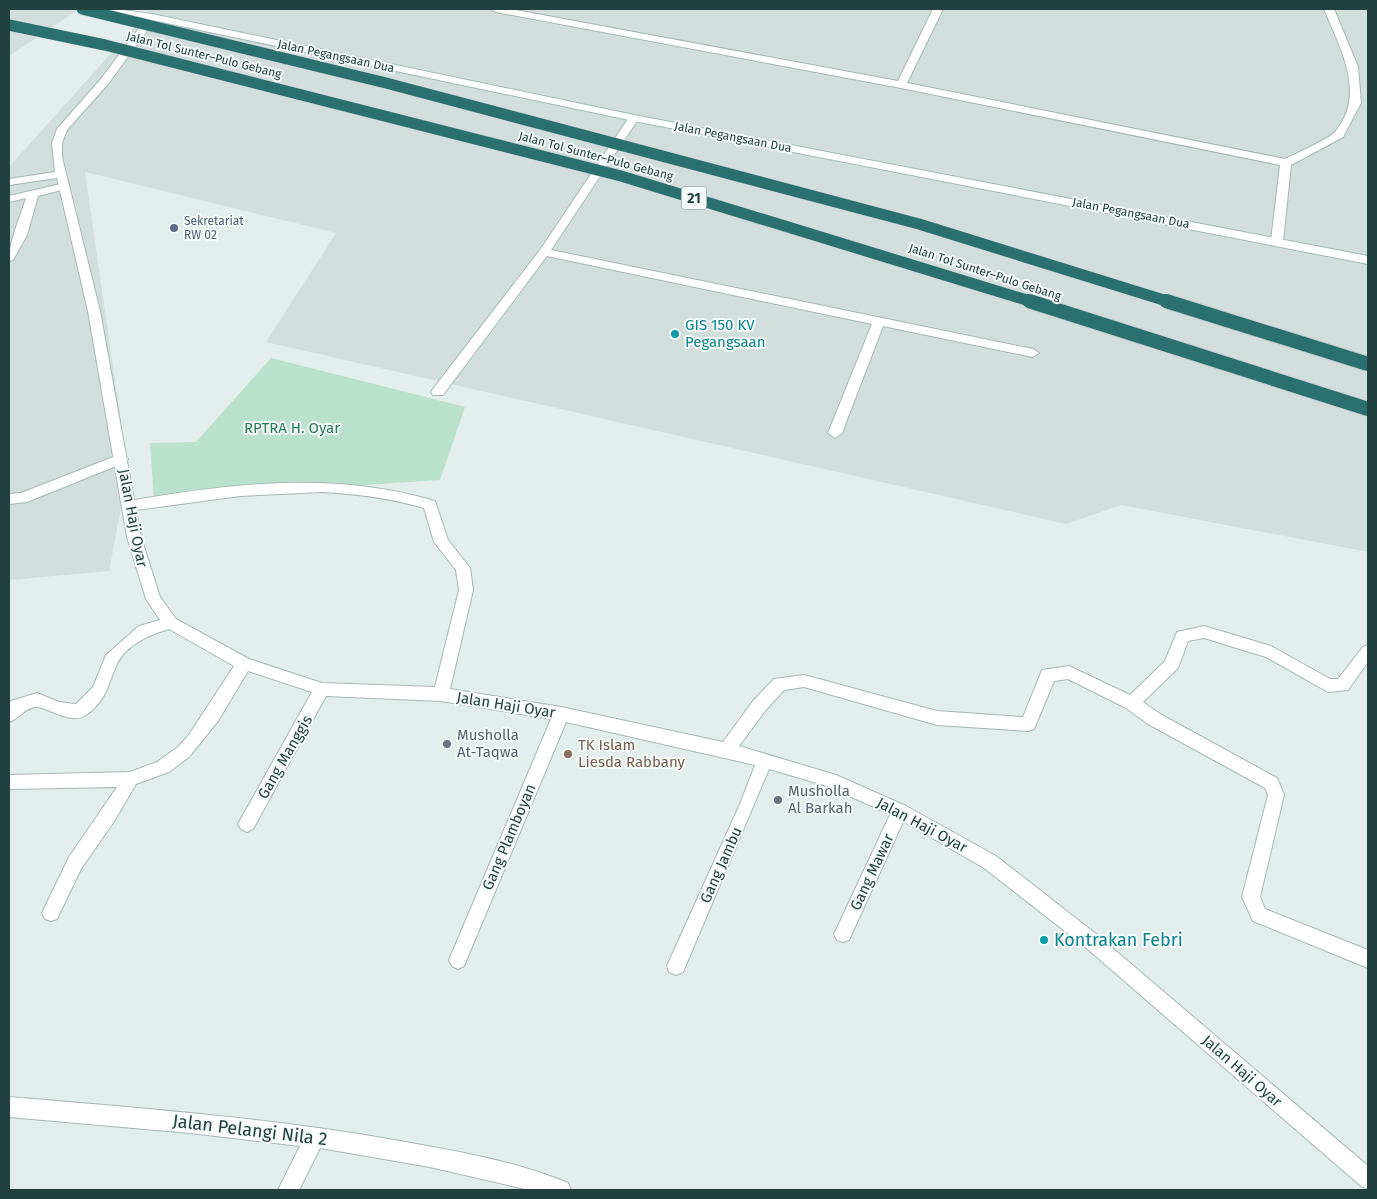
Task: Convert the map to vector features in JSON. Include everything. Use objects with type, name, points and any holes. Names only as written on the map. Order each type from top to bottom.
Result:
[{"type":"highway","name":"Jalan Tol Sunter–Pulo Gebang","points":[[82,9],[386,83],[919,224],[1368,364]]},
{"type":"highway","name":"Jalan Tol Sunter–Pulo Gebang","points":[[9,25],[105,45],[621,176],[900,260],[1368,409]]},
{"type":"street","name":"Jalan Pegangsaan Dua","points":[[99,9],[125,11],[634,118],[1368,260]]},
{"type":"street","points":[[496,9],[901,85],[1286,163],[1339,135],[1356,103],[1352,67],[1329,9]]},
{"type":"street","points":[[901,85],[938,9]]},
{"type":"street","name":"Jalan Haji Oyar","points":[[152,17],[104,82],[62,129],[57,143],[57,156],[94,311],[142,571],[153,599],[171,623],[244,664],[322,689],[441,694],[561,714],[727,750],[830,780],[900,811],[990,862],[1090,940],[1368,1179]]},
{"type":"street","points":[[438,392],[544,252],[634,118]]},
{"type":"street","points":[[1277,241],[1286,163]]},
{"type":"street","points":[[9,182],[64,180]]},
{"type":"street","points":[[9,199],[33,194],[64,180]]},
{"type":"street","points":[[9,257],[21,235],[33,194]]},
{"type":"street","points":[[544,252],[1033,353]]},
{"type":"street","points":[[836,433],[879,321]]},
{"type":"street","points":[[9,498],[22,498],[121,459]]},
{"type":"street","points":[[129,506],[187,495],[292,488],[369,490],[410,497],[430,505],[441,542],[463,568],[466,590],[441,694]]},
{"type":"street","points":[[9,715],[17,706],[37,700],[58,709],[79,711],[100,691],[111,659],[127,643],[144,630],[171,623]]},
{"type":"street","points":[[1132,702],[1172,664],[1182,636],[1204,632],[1271,652],[1328,686],[1336,687],[1342,685],[1368,650]]},
{"type":"street","points":[[9,782],[130,779],[152,772],[174,760],[197,735],[244,664]]},
{"type":"street","points":[[727,750],[769,695],[780,684],[804,681],[938,718],[1028,724],[1048,675],[1069,672],[1132,702],[1154,719],[1271,783],[1276,795],[1251,897],[1259,915],[1368,959]]},
{"type":"street","name":"Gang Manggis","points":[[247,824],[322,689]]},
{"type":"street","name":"Gang Plamboyan","points":[[458,960],[561,714]]},
{"type":"street","name":"Gang Jambu","points":[[676,966],[748,804],[764,762]]},
{"type":"street","points":[[51,913],[75,863],[109,815],[130,779]]},
{"type":"street","name":"Gang Mawar","points":[[844,934],[900,811]]},
{"type":"street","name":"Jalan Pelangi Nila 2","points":[[9,1107],[159,1119],[316,1137],[490,1169],[561,1190]]},
{"type":"street","points":[[288,1190],[316,1137]]},
{"type":"shaded area","points":[[9,9],[79,9],[9,56]]},
{"type":"shaded area","points":[[141,9],[1368,9],[1368,552],[1121,505],[1066,524],[266,342],[336,233],[85,172],[128,471],[109,571],[9,580],[9,167],[149,11]]},
{"type":"green space","name":"RPTRA H. Oyar","points":[[271,358],[465,407],[440,480],[154,499],[150,443],[196,442]]},
{"type":"place","name":"Sekretariat RW 02","points":[[174,228]]},
{"type":"place","name":"GIS 150 KV Pegangsaan","points":[[675,334]]},
{"type":"place","name":"Musholla At-Taqwa","points":[[447,744]]},
{"type":"place","name":"TK Islam Liesda Rabbany","points":[[568,754]]},
{"type":"place","name":"Musholla Al Barkah","points":[[778,800]]},
{"type":"place","name":"Kontrakan Febri","points":[[1044,940]]}]
